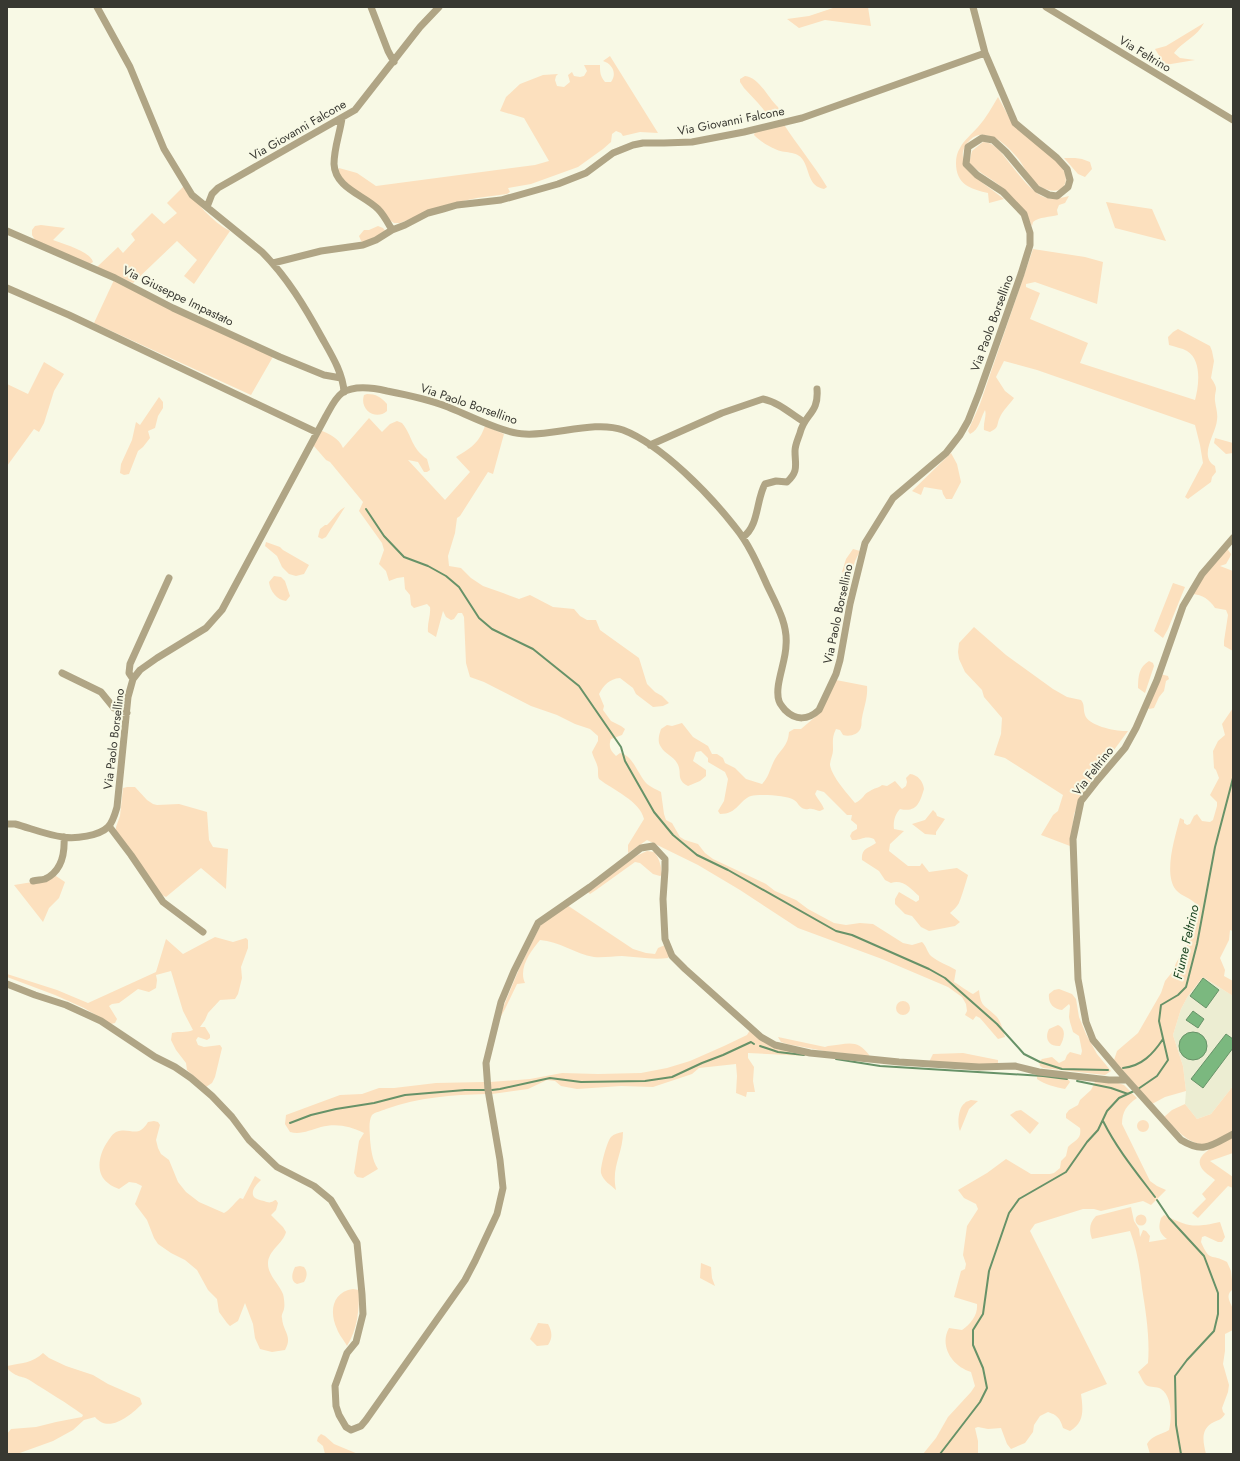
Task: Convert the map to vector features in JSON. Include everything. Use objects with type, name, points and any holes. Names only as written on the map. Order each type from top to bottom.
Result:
[{"type":"street","points":[[97,7],[130,67],[168,155],[192,195],[262,252],[273,263],[293,289],[329,351],[341,378],[344,392]]},
{"type":"street","points":[[371,7],[388,51],[394,62]]},
{"type":"street","name":"Via Giovanni Falcone","points":[[207,207],[212,194],[218,188],[355,110],[420,27],[440,7]]},
{"type":"street","name":"Via Paolo Borsellino","points":[[109,826],[117,807],[128,697],[133,679],[140,670],[156,658],[206,628],[222,610],[260,541],[316,432],[336,399],[344,392],[367,388],[422,398],[508,431],[524,435],[611,427],[624,431],[650,445],[670,460],[703,490],[743,537],[755,559],[778,609],[787,635],[785,659],[778,686],[779,700],[782,706],[795,717],[801,718],[808,718],[819,710],[836,674],[840,660],[850,604],[865,543],[893,498],[946,453],[957,440],[964,428],[979,393],[1030,245],[1030,233],[1024,214],[1003,192],[977,175],[966,164],[968,147],[982,138],[993,140],[1006,152],[1037,189],[1048,195],[1057,196],[1062,193],[1068,187],[1070,180],[1067,169],[1057,158],[1015,123],[986,53],[973,7]]},
{"type":"street","name":"Via Feltrino","points":[[1046,7],[1233,120]]},
{"type":"street","name":"Via Giovanni Falcone","points":[[273,263],[321,251],[363,245],[376,240],[392,230],[428,213],[457,205],[501,200],[558,184],[586,172],[613,153],[633,144],[692,142],[744,132],[802,118],[986,53]]},
{"type":"street","points":[[342,118],[335,153],[335,168],[338,177],[347,187],[379,210],[392,230]]},
{"type":"street","name":"Via Giuseppe Impastato","points":[[7,231],[119,279],[173,308],[280,357],[324,375],[341,378]]},
{"type":"street","points":[[7,288],[69,315],[316,432]]},
{"type":"street","points":[[743,537],[752,529],[759,499],[765,484],[776,481],[787,482],[794,475],[797,467],[795,449],[804,422],[814,410],[817,402],[817,389]]},
{"type":"street","points":[[650,445],[722,413],[763,400],[778,405],[804,422]]},
{"type":"street","name":"Via Feltrino","points":[[1233,538],[1202,574],[1183,606],[1157,680],[1136,728],[1125,748],[1081,801],[1073,839],[1078,979],[1086,1022],[1093,1040],[1151,1108],[1181,1140],[1188,1145],[1200,1149],[1211,1146],[1233,1134]]},
{"type":"street","points":[[133,679],[129,673],[130,664],[170,578]]},
{"type":"street","points":[[62,673],[101,692],[114,708],[126,713]]},
{"type":"street","points":[[7,824],[15,824],[64,837],[100,833],[109,826],[163,902],[203,932]]},
{"type":"street","points":[[33,881],[45,879],[54,873],[63,860],[65,848],[64,837]]},
{"type":"street","points":[[7,984],[35,996],[66,1005],[101,1021],[155,1057],[175,1067],[191,1078],[212,1096],[249,1140],[277,1167],[314,1186],[331,1200],[357,1243],[362,1294],[363,1314],[356,1342],[347,1353],[336,1386],[336,1406],[339,1415],[346,1427],[351,1430],[360,1426],[366,1420],[464,1280],[475,1261],[497,1214],[503,1188],[500,1160],[488,1090],[486,1063],[501,1002],[526,946],[538,923],[590,887],[641,848],[653,846],[665,859],[666,870],[663,899],[665,939],[672,956],[684,969],[761,1037],[775,1045],[810,1053],[899,1062],[980,1067],[1014,1066],[1039,1072],[1109,1080],[1126,1080]]},
{"type":"shaded area","points":[[836,7],[868,7],[871,26],[825,20],[799,28],[787,19],[809,16]]},
{"type":"shaded area","points":[[1204,23],[1198,32],[1174,53],[1180,58],[1195,60],[1165,65],[1155,49],[1166,46]]},
{"type":"shaded area","points":[[610,56],[658,133],[640,132],[623,136],[621,133],[616,131],[612,134],[611,142],[578,167],[531,184],[508,188],[510,192],[507,194],[449,204],[400,223],[394,223],[388,219],[341,179],[337,172],[339,168],[357,173],[376,186],[535,165],[549,161],[524,118],[500,111],[506,97],[520,84],[543,75],[558,74],[555,80],[557,86],[564,87],[570,82],[568,75],[572,72],[574,76],[584,76],[587,71],[584,65],[600,65],[603,80],[605,82],[611,82],[614,76],[612,67],[603,61]]},
{"type":"shaded area","points":[[745,76],[755,80],[778,107],[780,112],[778,117],[774,118],[769,116],[744,88],[740,82],[740,79]]},
{"type":"shaded area","points":[[998,97],[1009,117],[1062,167],[1066,180],[1062,188],[1053,191],[1037,185],[1029,176],[1018,158],[1005,145],[995,138],[982,135],[973,137],[964,149],[963,157],[966,166],[980,181],[1004,199],[989,203],[988,193],[975,190],[961,181],[958,176],[956,163],[958,152],[964,142],[984,120]]},
{"type":"shaded area","points":[[783,123],[827,187],[824,189],[815,185],[812,181],[803,160],[800,157],[794,153],[772,148],[754,135],[755,132]]},
{"type":"shaded area","points":[[983,142],[990,143],[998,149],[1026,183],[1038,194],[1050,198],[1069,196],[1065,203],[1059,205],[1057,210],[1058,215],[1038,219],[1033,222],[1032,226],[1022,209],[1009,194],[969,163],[972,151]]},
{"type":"shaded area","points":[[1064,158],[1075,158],[1090,162],[1092,169],[1085,177],[1078,174]]},
{"type":"shaded area","points":[[184,186],[211,217],[230,231],[194,284],[184,276],[197,260],[177,241],[133,283],[97,267],[118,247],[123,253],[135,240],[131,234],[152,213],[164,224],[177,213],[167,203]]},
{"type":"shaded area","points":[[1106,202],[1152,209],[1166,241],[1115,228]]},
{"type":"shaded area","points":[[41,225],[65,228],[53,240],[82,251],[91,258],[93,262],[90,264],[35,240],[32,235],[32,230],[35,226]]},
{"type":"shaded area","points":[[378,226],[383,228],[386,232],[362,243],[359,236],[364,230],[369,230]]},
{"type":"shaded area","points":[[1033,249],[1085,257],[1103,262],[1097,304],[1035,282],[1026,284],[1026,287],[1040,293],[1030,319],[1088,343],[1080,363],[1195,400],[1198,388],[1198,374],[1195,360],[1187,351],[1169,345],[1168,337],[1178,329],[1210,346],[1214,361],[1211,378],[1216,388],[1215,401],[1217,418],[1216,426],[1209,444],[1208,457],[1210,462],[1215,466],[1216,472],[1212,477],[1211,482],[1188,499],[1185,497],[1203,463],[1195,425],[1037,370],[1004,361],[996,377],[1005,391],[1014,398],[1003,412],[997,427],[993,430],[990,432],[984,430],[985,410],[976,429],[970,434],[968,431],[980,404]]},
{"type":"shaded area","points":[[114,280],[274,355],[251,395],[94,323]]},
{"type":"shaded area","points":[[44,362],[64,374],[54,391],[44,423],[39,432],[34,429],[7,466],[7,384],[28,394]]},
{"type":"shaded area","points":[[364,395],[376,395],[383,399],[387,404],[387,411],[378,415],[366,409],[363,400]]},
{"type":"shaded area","points":[[159,397],[163,402],[163,408],[158,416],[155,428],[148,431],[150,438],[138,451],[129,474],[124,475],[120,473],[121,464],[132,440],[136,422],[140,425]]},
{"type":"shaded area","points":[[369,418],[382,432],[390,424],[397,421],[402,423],[418,451],[427,459],[430,470],[424,472],[418,462],[408,460],[445,500],[470,472],[456,457],[466,451],[477,441],[485,426],[504,434],[493,474],[488,472],[460,516],[457,518],[455,533],[448,556],[449,566],[461,568],[471,578],[483,586],[519,599],[530,595],[553,607],[574,609],[580,616],[587,620],[596,620],[600,630],[639,658],[647,684],[669,703],[663,706],[653,707],[636,694],[633,688],[620,678],[607,683],[599,694],[604,706],[603,710],[611,721],[625,729],[622,735],[611,739],[610,747],[611,751],[616,756],[620,753],[628,757],[647,784],[661,792],[666,820],[672,823],[680,837],[698,844],[705,853],[713,859],[766,884],[775,891],[796,900],[808,909],[834,923],[846,925],[860,923],[873,924],[903,943],[912,945],[922,942],[931,956],[956,970],[954,982],[973,994],[979,990],[982,1003],[998,1018],[1005,1037],[998,1039],[980,1018],[976,1016],[973,1020],[965,1015],[967,1011],[966,1004],[962,997],[948,987],[882,959],[798,928],[740,890],[698,865],[647,840],[628,853],[628,845],[644,819],[632,801],[599,779],[598,767],[592,752],[598,741],[598,736],[590,729],[531,706],[484,682],[470,677],[466,663],[464,617],[462,613],[458,613],[454,619],[451,620],[446,617],[443,611],[436,637],[428,632],[430,607],[427,604],[414,608],[411,605],[410,595],[405,589],[404,577],[389,581],[386,571],[379,564],[384,550],[382,543],[359,511],[363,502],[330,462],[326,460],[313,445],[320,430],[336,439],[343,448]]},
{"type":"shaded area","points":[[1215,438],[1233,443],[1233,453],[1226,454],[1214,443]]},
{"type":"shaded area","points":[[951,453],[957,464],[961,482],[952,499],[946,499],[942,490],[924,487],[921,495],[912,491]]},
{"type":"shaded area","points":[[345,507],[326,537],[322,539],[318,537],[320,529],[327,525]]},
{"type":"shaded area","points":[[266,542],[280,547],[309,565],[304,574],[296,576],[289,574],[282,567],[277,556],[265,546]]},
{"type":"shaded area","points":[[1226,547],[1231,554],[1226,564],[1220,566],[1233,571],[1233,651],[1224,646],[1228,615],[1226,610],[1215,608],[1205,598],[1192,594],[1202,574]]},
{"type":"shaded area","points":[[853,549],[860,551],[850,577],[842,572],[846,559]]},
{"type":"shaded area","points":[[274,576],[281,577],[285,581],[290,596],[286,601],[277,597],[271,589],[269,582]]},
{"type":"shaded area","points":[[1173,583],[1185,587],[1163,638],[1154,631]]},
{"type":"shaded area","points":[[974,627],[1006,655],[1053,689],[1067,697],[1081,700],[1087,719],[1104,728],[1128,731],[1083,792],[1074,814],[1070,846],[1041,835],[1053,815],[1058,811],[1063,795],[1005,758],[994,755],[1001,734],[1002,718],[984,697],[982,690],[965,672],[959,659],[959,643]]},
{"type":"shaded area","points":[[1149,661],[1153,663],[1154,666],[1145,693],[1138,688],[1138,680],[1141,669]]},
{"type":"shaded area","points":[[1160,674],[1168,676],[1169,679],[1166,681],[1164,691],[1159,697],[1154,708],[1149,709],[1147,707]]},
{"type":"shaded area","points":[[836,680],[867,686],[867,690],[860,730],[854,735],[848,736],[843,735],[840,730],[836,729],[833,739],[833,752],[830,761],[831,770],[840,785],[855,803],[872,790],[882,785],[887,786],[895,781],[902,789],[906,786],[906,778],[910,774],[920,779],[923,783],[924,789],[921,798],[914,808],[906,810],[900,809],[897,813],[894,821],[894,829],[904,831],[890,844],[889,851],[908,866],[920,866],[922,863],[929,872],[957,868],[968,875],[959,903],[950,913],[960,922],[955,926],[929,931],[921,927],[912,916],[905,914],[895,904],[895,899],[899,892],[916,902],[919,900],[919,896],[910,888],[899,882],[891,883],[885,880],[879,871],[862,860],[864,851],[876,843],[874,839],[865,838],[852,840],[850,836],[852,832],[857,829],[857,825],[851,820],[852,815],[847,815],[824,792],[817,790],[815,794],[824,809],[820,811],[803,808],[790,798],[773,795],[760,795],[751,796],[744,800],[731,812],[720,814],[718,811],[724,801],[728,779],[725,772],[708,762],[708,758],[701,751],[696,752],[693,761],[706,770],[706,776],[700,781],[688,786],[680,778],[677,763],[659,743],[661,729],[667,725],[672,726],[682,723],[693,737],[708,746],[712,754],[717,754],[723,758],[725,763],[735,768],[746,779],[762,784],[775,759],[786,744],[789,732],[794,729],[801,729],[821,712]]},
{"type":"shaded area","points":[[1233,708],[1233,931],[1230,930],[1229,940],[1220,958],[1225,970],[1224,976],[1233,981],[1233,996],[1203,977],[1188,996],[1181,1009],[1173,1035],[1183,1066],[1186,1091],[1165,1097],[1152,1104],[1114,1060],[1117,1051],[1138,1033],[1161,993],[1165,981],[1173,971],[1194,931],[1193,921],[1196,904],[1178,892],[1172,883],[1170,875],[1171,855],[1180,818],[1184,820],[1184,823],[1187,825],[1190,824],[1194,816],[1197,814],[1202,821],[1210,822],[1213,820],[1217,802],[1210,795],[1219,778],[1214,768],[1213,751],[1218,741],[1225,735],[1222,724]]},
{"type":"shaded area","points":[[135,787],[147,800],[153,804],[179,804],[207,812],[209,840],[213,847],[228,849],[226,889],[201,868],[166,897],[162,895],[116,831],[120,816],[123,788]]},
{"type":"shaded area","points":[[933,810],[937,816],[945,819],[936,832],[936,835],[925,834],[912,824],[925,820]]},
{"type":"shaded area","points":[[647,851],[654,852],[658,857],[662,875],[660,876],[653,874],[640,863],[635,862],[590,894],[587,891],[636,856]]},
{"type":"shaded area","points":[[56,876],[65,882],[59,898],[49,908],[43,922],[14,885],[45,880]]},
{"type":"shaded area","points":[[567,905],[633,949],[655,954],[658,948],[665,945],[670,955],[668,958],[662,959],[622,956],[594,957],[554,943],[540,940],[526,960],[523,972],[525,983],[517,984],[495,1027],[519,969],[541,924]]},
{"type":"shaded area","points":[[215,937],[233,942],[246,938],[248,940],[248,948],[241,967],[242,978],[238,994],[235,999],[220,1000],[208,1013],[200,1027],[205,1027],[210,1035],[210,1038],[207,1040],[198,1037],[196,1040],[198,1045],[204,1047],[220,1045],[222,1048],[215,1077],[212,1083],[206,1087],[187,1070],[186,1063],[176,1050],[171,1040],[172,1033],[193,1030],[183,1011],[171,971],[156,975],[156,988],[149,992],[138,989],[119,1003],[109,1006],[117,1019],[115,1023],[111,1024],[84,1008],[55,995],[7,977],[7,974],[57,990],[88,1003],[156,972],[166,939],[183,954]]},
{"type":"shaded area","points":[[1203,977],[1233,996],[1233,1086],[1211,1114],[1197,1119],[1185,1104],[1186,1091],[1183,1066],[1173,1035],[1181,1009],[1188,996]]},
{"type":"shaded area","points":[[1203,978],[1219,990],[1206,1008],[1190,996]]},
{"type":"shaded area","points":[[1059,989],[1072,994],[1076,999],[1079,1017],[1086,1034],[1097,1054],[1111,1071],[1105,1075],[1043,1068],[1040,1066],[1039,1062],[1042,1059],[1052,1057],[1059,1063],[1065,1060],[1070,1052],[1081,1055],[1082,1051],[1079,1036],[1073,1032],[1070,1022],[1069,1004],[1062,1010],[1054,1007],[1050,1003],[1049,994],[1054,990]]},
{"type":"shaded area","points":[[903,1001],[908,1003],[910,1008],[908,1013],[903,1015],[898,1013],[896,1008],[898,1003]]},
{"type":"shaded area","points":[[1193,1011],[1204,1019],[1198,1028],[1186,1020]]},
{"type":"shaded area","points":[[1058,1025],[1063,1029],[1064,1034],[1060,1046],[1056,1046],[1048,1042],[1047,1036],[1049,1029]]},
{"type":"shaded area","points":[[750,1030],[760,1038],[808,1056],[748,1053],[748,1058],[754,1067],[753,1081],[755,1092],[747,1092],[746,1097],[736,1093],[736,1064],[699,1068],[692,1074],[653,1087],[621,1086],[577,1089],[561,1086],[555,1081],[547,1080],[528,1089],[492,1094],[490,1082],[530,1079],[562,1073],[641,1073],[667,1068],[690,1061],[724,1046],[747,1035]]},
{"type":"shaded area","points":[[1193,1032],[1203,1036],[1207,1046],[1203,1056],[1193,1060],[1183,1056],[1179,1046],[1183,1036]]},
{"type":"shaded area","points":[[1226,1034],[1233,1039],[1233,1048],[1203,1088],[1191,1079]]},
{"type":"shaded area","points":[[778,1037],[825,1047],[856,1044],[865,1050],[870,1056],[824,1051],[787,1044],[781,1042]]},
{"type":"shaded area","points":[[963,1053],[998,1060],[998,1063],[994,1065],[929,1062],[933,1054]]},
{"type":"shaded area","points":[[1037,1074],[1068,1079],[1070,1082],[1065,1089],[1040,1081],[1037,1079]]},
{"type":"shaded area","points":[[484,1082],[486,1094],[423,1099],[398,1105],[373,1114],[370,1120],[371,1151],[378,1169],[363,1178],[357,1177],[354,1173],[359,1141],[364,1133],[348,1127],[332,1125],[302,1133],[294,1133],[290,1132],[285,1124],[286,1115],[340,1095],[362,1094],[379,1088],[394,1088],[436,1083]]},
{"type":"shaded area","points":[[1095,1082],[1118,1083],[1124,1085],[1137,1098],[1130,1103],[1126,1109],[1123,1115],[1122,1124],[1150,1181],[1166,1190],[1151,1205],[1143,1201],[1101,1211],[1094,1209],[1083,1209],[1035,1224],[1030,1231],[1107,1384],[1081,1394],[1081,1419],[1070,1431],[1063,1428],[1061,1422],[1054,1414],[1048,1412],[1040,1416],[1034,1425],[1033,1432],[1025,1443],[1011,1449],[1007,1444],[1001,1428],[988,1429],[978,1427],[975,1428],[978,1441],[978,1454],[923,1454],[936,1438],[948,1417],[975,1386],[971,1372],[958,1365],[953,1360],[949,1354],[946,1342],[946,1335],[949,1328],[962,1330],[973,1319],[977,1308],[977,1304],[954,1297],[961,1271],[965,1269],[966,1264],[963,1255],[967,1226],[978,1209],[976,1204],[964,1198],[958,1190],[987,1173],[1006,1159],[1031,1174],[1054,1173],[1060,1168],[1061,1161],[1066,1156],[1068,1147],[1080,1135],[1080,1128],[1066,1118],[1066,1114],[1069,1110],[1078,1105],[1080,1100],[1091,1090]]},
{"type":"shaded area","points":[[1233,1086],[1233,1131],[1217,1141],[1199,1144],[1192,1141],[1180,1133],[1164,1117],[1172,1110],[1185,1104],[1197,1119],[1211,1114]]},
{"type":"shaded area","points":[[971,1100],[978,1101],[969,1109],[960,1131],[958,1121],[961,1108],[965,1103]]},
{"type":"shaded area","points":[[1021,1110],[1039,1123],[1030,1134],[1010,1115]]},
{"type":"shaded area","points":[[1141,1120],[1145,1120],[1149,1126],[1145,1132],[1141,1132],[1137,1128],[1137,1124]]},
{"type":"shaded area","points":[[148,1122],[158,1122],[160,1125],[156,1140],[161,1154],[169,1160],[178,1182],[186,1192],[199,1202],[224,1213],[229,1210],[240,1198],[243,1199],[255,1176],[261,1180],[253,1190],[253,1196],[259,1200],[270,1202],[276,1200],[278,1203],[276,1210],[271,1215],[286,1232],[282,1240],[270,1255],[268,1268],[283,1296],[284,1307],[282,1317],[288,1337],[285,1350],[272,1352],[260,1349],[255,1338],[253,1324],[245,1303],[238,1321],[230,1326],[219,1312],[217,1299],[208,1290],[197,1270],[185,1260],[158,1244],[154,1238],[147,1220],[135,1204],[142,1186],[129,1182],[119,1189],[109,1184],[101,1175],[100,1159],[106,1144],[113,1135],[116,1132],[125,1130],[133,1132],[140,1130]]},
{"type":"shaded area","points":[[623,1132],[615,1174],[616,1190],[603,1178],[601,1170],[609,1139],[613,1135]]},
{"type":"shaded area","points":[[1233,1137],[1233,1153],[1210,1161],[1233,1177],[1233,1188],[1228,1186],[1198,1218],[1192,1213],[1206,1199],[1202,1194],[1215,1180],[1202,1169],[1200,1162],[1201,1157],[1217,1145]]},
{"type":"shaded area","points":[[1131,1207],[1134,1221],[1139,1229],[1140,1237],[1143,1230],[1146,1231],[1150,1236],[1149,1242],[1167,1239],[1162,1235],[1159,1227],[1161,1218],[1164,1215],[1186,1224],[1197,1226],[1220,1222],[1225,1237],[1222,1242],[1218,1242],[1205,1236],[1202,1237],[1201,1242],[1209,1255],[1227,1262],[1231,1271],[1233,1289],[1229,1294],[1229,1299],[1233,1310],[1233,1330],[1225,1334],[1223,1364],[1229,1385],[1222,1408],[1225,1414],[1223,1417],[1206,1428],[1204,1440],[1206,1454],[1150,1454],[1147,1444],[1154,1437],[1169,1430],[1171,1420],[1169,1402],[1165,1392],[1159,1388],[1146,1385],[1138,1372],[1148,1363],[1148,1335],[1135,1245],[1130,1231],[1092,1239],[1090,1233],[1092,1221],[1096,1216]]},
{"type":"shaded area","points":[[1141,1214],[1145,1216],[1147,1220],[1145,1224],[1141,1226],[1137,1224],[1135,1220],[1137,1216]]},
{"type":"shaded area","points":[[701,1263],[711,1267],[712,1278],[715,1286],[700,1278]]},
{"type":"shaded area","points":[[295,1267],[304,1267],[307,1273],[304,1282],[297,1284],[292,1279],[292,1274]]},
{"type":"shaded area","points":[[353,1289],[359,1290],[358,1312],[356,1326],[347,1346],[337,1329],[333,1316],[333,1310],[337,1298],[346,1291]]},
{"type":"shaded area","points":[[538,1323],[548,1324],[551,1337],[548,1345],[537,1346],[530,1339]]},
{"type":"shaded area","points":[[43,1353],[49,1358],[66,1366],[93,1375],[108,1384],[140,1398],[142,1404],[120,1421],[107,1424],[101,1422],[95,1417],[84,1420],[73,1430],[53,1441],[17,1454],[7,1454],[7,1434],[11,1429],[36,1427],[82,1417],[83,1415],[28,1379],[14,1374],[7,1368],[7,1366],[31,1361]]},
{"type":"shaded area","points":[[321,1434],[334,1444],[358,1454],[325,1454],[323,1446],[317,1441]]},
{"type":"waterway","points":[[366,509],[384,536],[404,557],[428,566],[446,576],[459,587],[479,618],[492,629],[533,649],[579,686],[621,747],[625,761],[654,812],[673,835],[697,855],[728,870],[836,931],[852,935],[929,969],[945,978],[997,1024],[1024,1054],[1040,1062],[1062,1069],[1108,1070]]},
{"type":"waterway","name":"Fiume Feltrino","points":[[1138,1089],[1157,1076],[1168,1060],[1159,1021],[1161,1005],[1178,995],[1186,987],[1197,944],[1215,847],[1233,778]]},
{"type":"waterway","points":[[1123,1068],[1130,1067],[1141,1062],[1155,1050],[1163,1039]]},
{"type":"waterway","points":[[492,1090],[550,1078],[581,1082],[645,1081],[672,1077],[751,1042],[754,1044]]},
{"type":"waterway","points":[[760,1046],[778,1052],[804,1055]]},
{"type":"waterway","points":[[836,1059],[880,1066],[1043,1076],[1067,1079]]},
{"type":"waterway","points":[[1077,1081],[1111,1088],[1128,1094]]},
{"type":"waterway","points":[[290,1123],[311,1115],[336,1109],[374,1103],[405,1095],[465,1090],[485,1090]]},
{"type":"waterway","points":[[940,1454],[980,1402],[987,1388],[983,1368],[973,1345],[973,1330],[983,1314],[989,1271],[1009,1213],[1019,1199],[1066,1172],[1087,1142],[1098,1130],[1107,1111],[1119,1098],[1134,1091]]},
{"type":"waterway","name":"Fiume Feltrino","points":[[1103,1121],[1121,1151],[1155,1197]]},
{"type":"waterway","name":"Fiume Feltrino","points":[[1157,1200],[1169,1218],[1204,1256],[1218,1293],[1218,1314],[1214,1331],[1187,1360],[1175,1376],[1176,1425],[1181,1454]]}]
